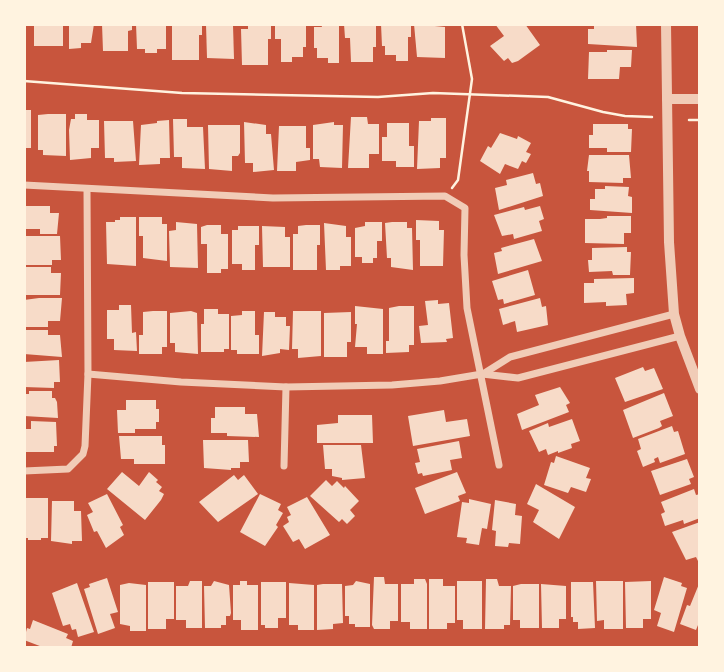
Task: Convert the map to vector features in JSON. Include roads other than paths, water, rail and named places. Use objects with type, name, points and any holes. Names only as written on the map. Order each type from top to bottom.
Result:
[{"type":"street","points":[[666,24],[669,242],[674,314],[699,388]]},
{"type":"street","points":[[667,99],[699,99]]},
{"type":"street","points":[[24,185],[273,198],[445,196],[464,208],[467,308],[499,465]]},
{"type":"street","points":[[24,471],[68,469],[83,454],[85,446],[88,374],[88,189]]},
{"type":"street","points":[[482,374],[510,357],[674,314]]},
{"type":"street","points":[[88,374],[286,387],[392,385],[482,374],[518,378],[680,336]]},
{"type":"street","points":[[284,466],[286,387]]}]
